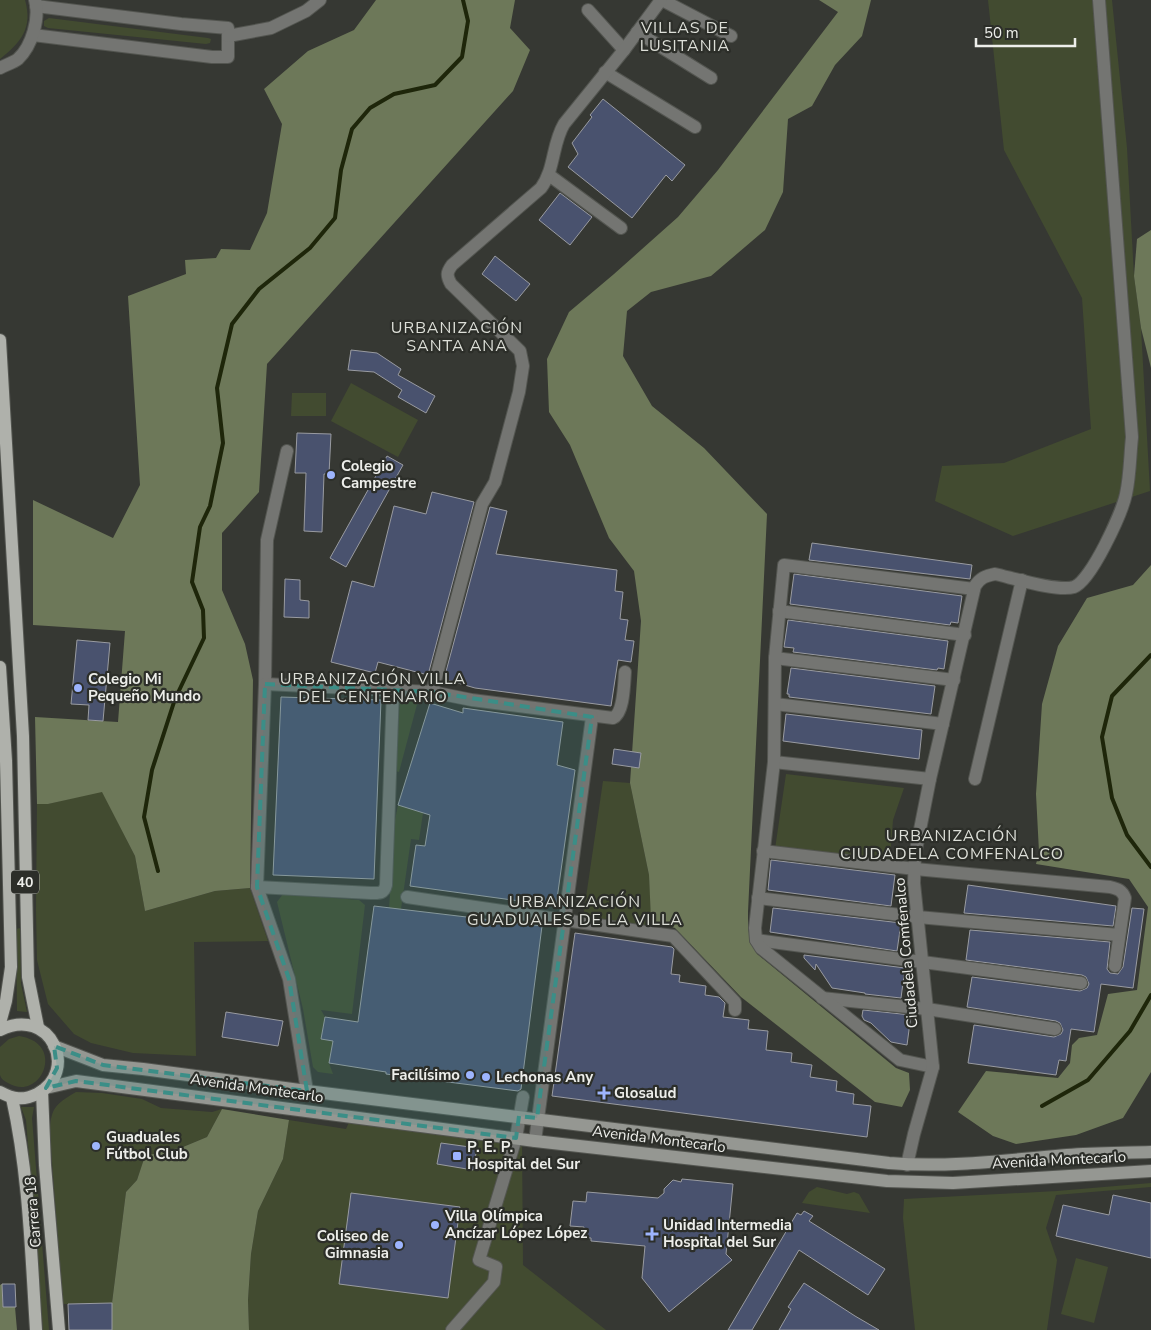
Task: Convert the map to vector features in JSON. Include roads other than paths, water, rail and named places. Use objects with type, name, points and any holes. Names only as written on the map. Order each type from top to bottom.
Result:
[{"type":"main road","name":"40","points":[[0,340],[23,736],[28,977],[38,1028]]},
{"type":"main road","name":"40","points":[[0,667],[6,761],[11,967],[6,1001],[0,1023]]},
{"type":"main road","points":[[0,1030],[10,1025],[24,1023],[38,1028],[48,1035],[57,1057],[57,1068],[53,1078],[44,1089],[32,1097],[12,1098],[0,1092]]},
{"type":"main road","name":"Avenida Montecarlo","points":[[54,1046],[103,1065],[908,1165],[981,1163],[1070,1155],[1151,1152]]},
{"type":"main road","name":"Avenida Montecarlo","points":[[44,1089],[76,1081],[535,1141],[887,1182],[952,1183],[1151,1172]]},
{"type":"main road","name":"Carrera 18","points":[[44,1089],[42,1136],[59,1330]]},
{"type":"main road","name":"Carrera 18","points":[[12,1098],[21,1146],[36,1330]]},
{"type":"street","points":[[228,36],[271,28],[306,11],[320,0]]},
{"type":"street","points":[[432,692],[482,504],[495,482],[519,392],[523,366],[520,351],[450,284],[447,272],[452,265],[541,188],[549,175],[560,131],[571,114],[662,0],[731,36]]},
{"type":"street","points":[[933,1067],[900,1060],[762,948],[756,940],[755,928],[758,898],[774,762],[775,658],[784,565],[974,589],[979,580],[985,576],[995,574],[1056,588],[1075,587],[1090,572],[1116,525],[1126,495],[1132,437],[1099,0]]},
{"type":"street","points":[[0,68],[18,58],[34,35],[36,3],[181,24],[228,28],[228,57],[212,57],[34,35]]},
{"type":"street","points":[[588,10],[624,50]]},
{"type":"street","points":[[637,32],[711,78]]},
{"type":"street","points":[[605,72],[695,127]]},
{"type":"street","points":[[549,175],[620,228]]},
{"type":"street","points":[[287,451],[267,540],[266,684],[257,887],[289,979],[307,1091]]},
{"type":"street","points":[[975,779],[1022,580]]},
{"type":"street","name":"Ciudadela Comfenalco","points":[[908,1165],[914,1134],[933,1067],[914,883],[915,855],[930,779],[965,635],[974,589]]},
{"type":"street","points":[[779,611],[965,635]]},
{"type":"street","points":[[775,658],[954,680]]},
{"type":"street","points":[[266,684],[432,692],[472,700],[592,717],[613,718],[617,716],[621,706],[625,672]]},
{"type":"street","points":[[257,887],[371,893],[382,893],[384,891],[386,885],[393,690]]},
{"type":"street","points":[[775,704],[943,724]]},
{"type":"street","points":[[535,1141],[536,1118],[592,717]]},
{"type":"street","points":[[774,762],[930,779]]},
{"type":"street","points":[[763,851],[915,869],[1117,889],[1123,893],[1125,898],[1115,966]]},
{"type":"street","points":[[407,896],[673,936],[735,1002],[735,1010]]},
{"type":"street","points":[[758,898],[918,917],[1119,935]]},
{"type":"street","points":[[756,940],[1081,983]]},
{"type":"street","points":[[822,998],[927,1009],[1055,1029]]},
{"type":"street","points":[[452,1330],[494,1282],[496,1267],[479,1260],[516,1138],[523,1097]]},
{"type":"waterway","points":[[158,871],[144,817],[152,770],[175,699],[204,638],[203,610],[192,582],[200,527],[210,506],[223,443],[217,388],[232,324],[259,289],[310,248],[335,218],[341,170],[352,129],[370,108],[394,94],[435,85],[462,57],[468,21],[463,0]]},
{"type":"waterway","points":[[1151,655],[1112,696],[1102,737],[1112,798],[1127,835],[1151,867]]},
{"type":"waterway","points":[[1042,1106],[1088,1080],[1130,1031],[1151,995]]},
{"type":"place","name":"Colegio Campestre","points":[[331,475]]},
{"type":"place","name":"Colegio Mi Pequeño Mundo","points":[[78,688]]},
{"type":"place","name":"Facilísimo","points":[[470,1075]]},
{"type":"place","name":"Lechonas Any","points":[[486,1077]]},
{"type":"place","name":"Glosalud","points":[[604,1093]]},
{"type":"place","name":"Guaduales Fútbol Club","points":[[96,1146]]},
{"type":"place","name":"P. E. P. Hospital del Sur","points":[[457,1156]]},
{"type":"place","name":"Villa Olímpica Ancízar López López","points":[[435,1225]]},
{"type":"place","name":"Unidad Intermedia Hospital del Sur","points":[[652,1234]]},
{"type":"place","name":"Coliseo de Gimnasia","points":[[399,1245]]},
{"type":"district","name":"VILLAS DE LUSITANIA","points":[[685,37]]},
{"type":"district","name":"URBANIZACIÓN SANTA ANA","points":[[457,337]]},
{"type":"district","name":"URBANIZACIÓN VILLA DEL CENTENARIO","points":[[373,688]]},
{"type":"district","name":"URBANIZACIÓN CIUDADELA COMFENALCO","points":[[952,845]]},
{"type":"district","name":"URBANIZACIÓN GUADUALES DE LA VILLA","points":[[575,911]]}]
